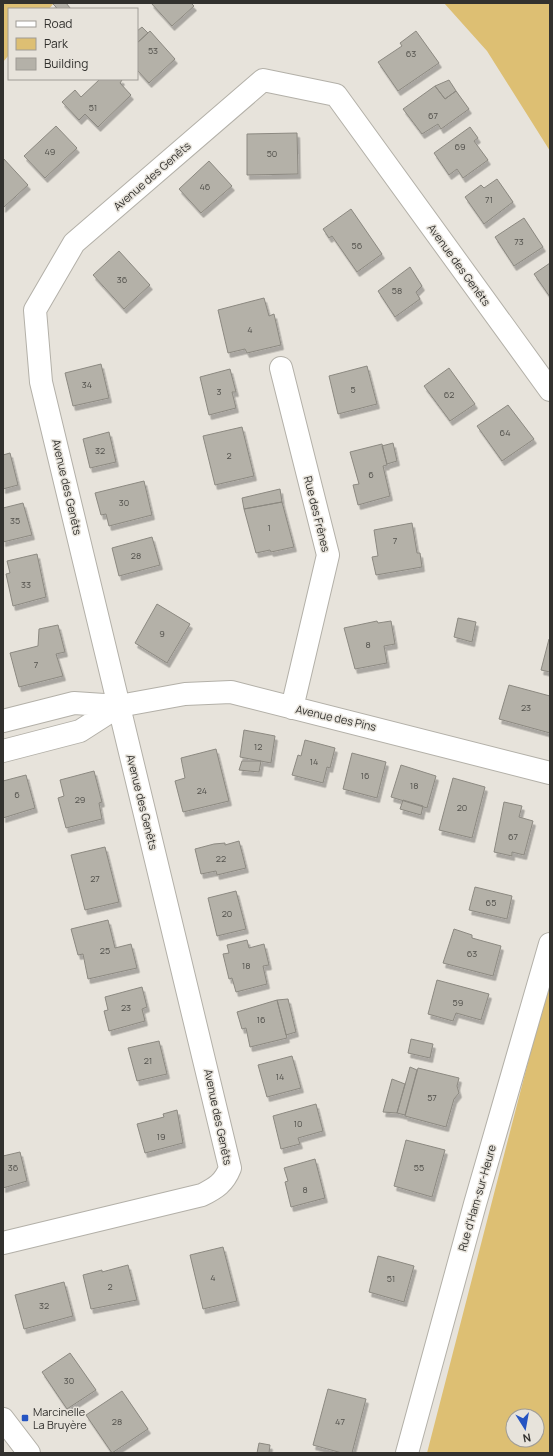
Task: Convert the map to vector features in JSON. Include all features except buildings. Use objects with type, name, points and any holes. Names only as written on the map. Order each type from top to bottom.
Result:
[{"type":"street","name":"Avenue des Genêts","points":[[3,1243],[202,1195],[217,1188],[225,1180],[230,1168],[41,382],[35,310],[74,243],[263,80],[336,95],[550,390]]},
{"type":"street","name":"Rue des Frênes","points":[[281,368],[328,555],[292,708]]},
{"type":"street","name":"Avenue des Pins","points":[[3,721],[74,704],[119,706],[185,694],[231,692],[292,708],[332,716],[550,772]]},
{"type":"street","name":"Avenue des Pins","points":[[3,751],[80,731],[119,706]]},
{"type":"street","name":"Rue d'Ham-sur-Heure","points":[[407,1453],[475,1204],[550,944]]},
{"type":"street","points":[[3,1419],[29,1453]]},
{"type":"green space","points":[[3,3],[54,3],[50,8],[8,8],[8,56],[3,62]]},
{"type":"green space","points":[[444,3],[550,3],[550,151],[487,51]]},
{"type":"green space","points":[[550,977],[550,1453],[427,1453]]},
{"type":"place","name":"Marcinelle La Bruyère","points":[[25,1418]]}]
